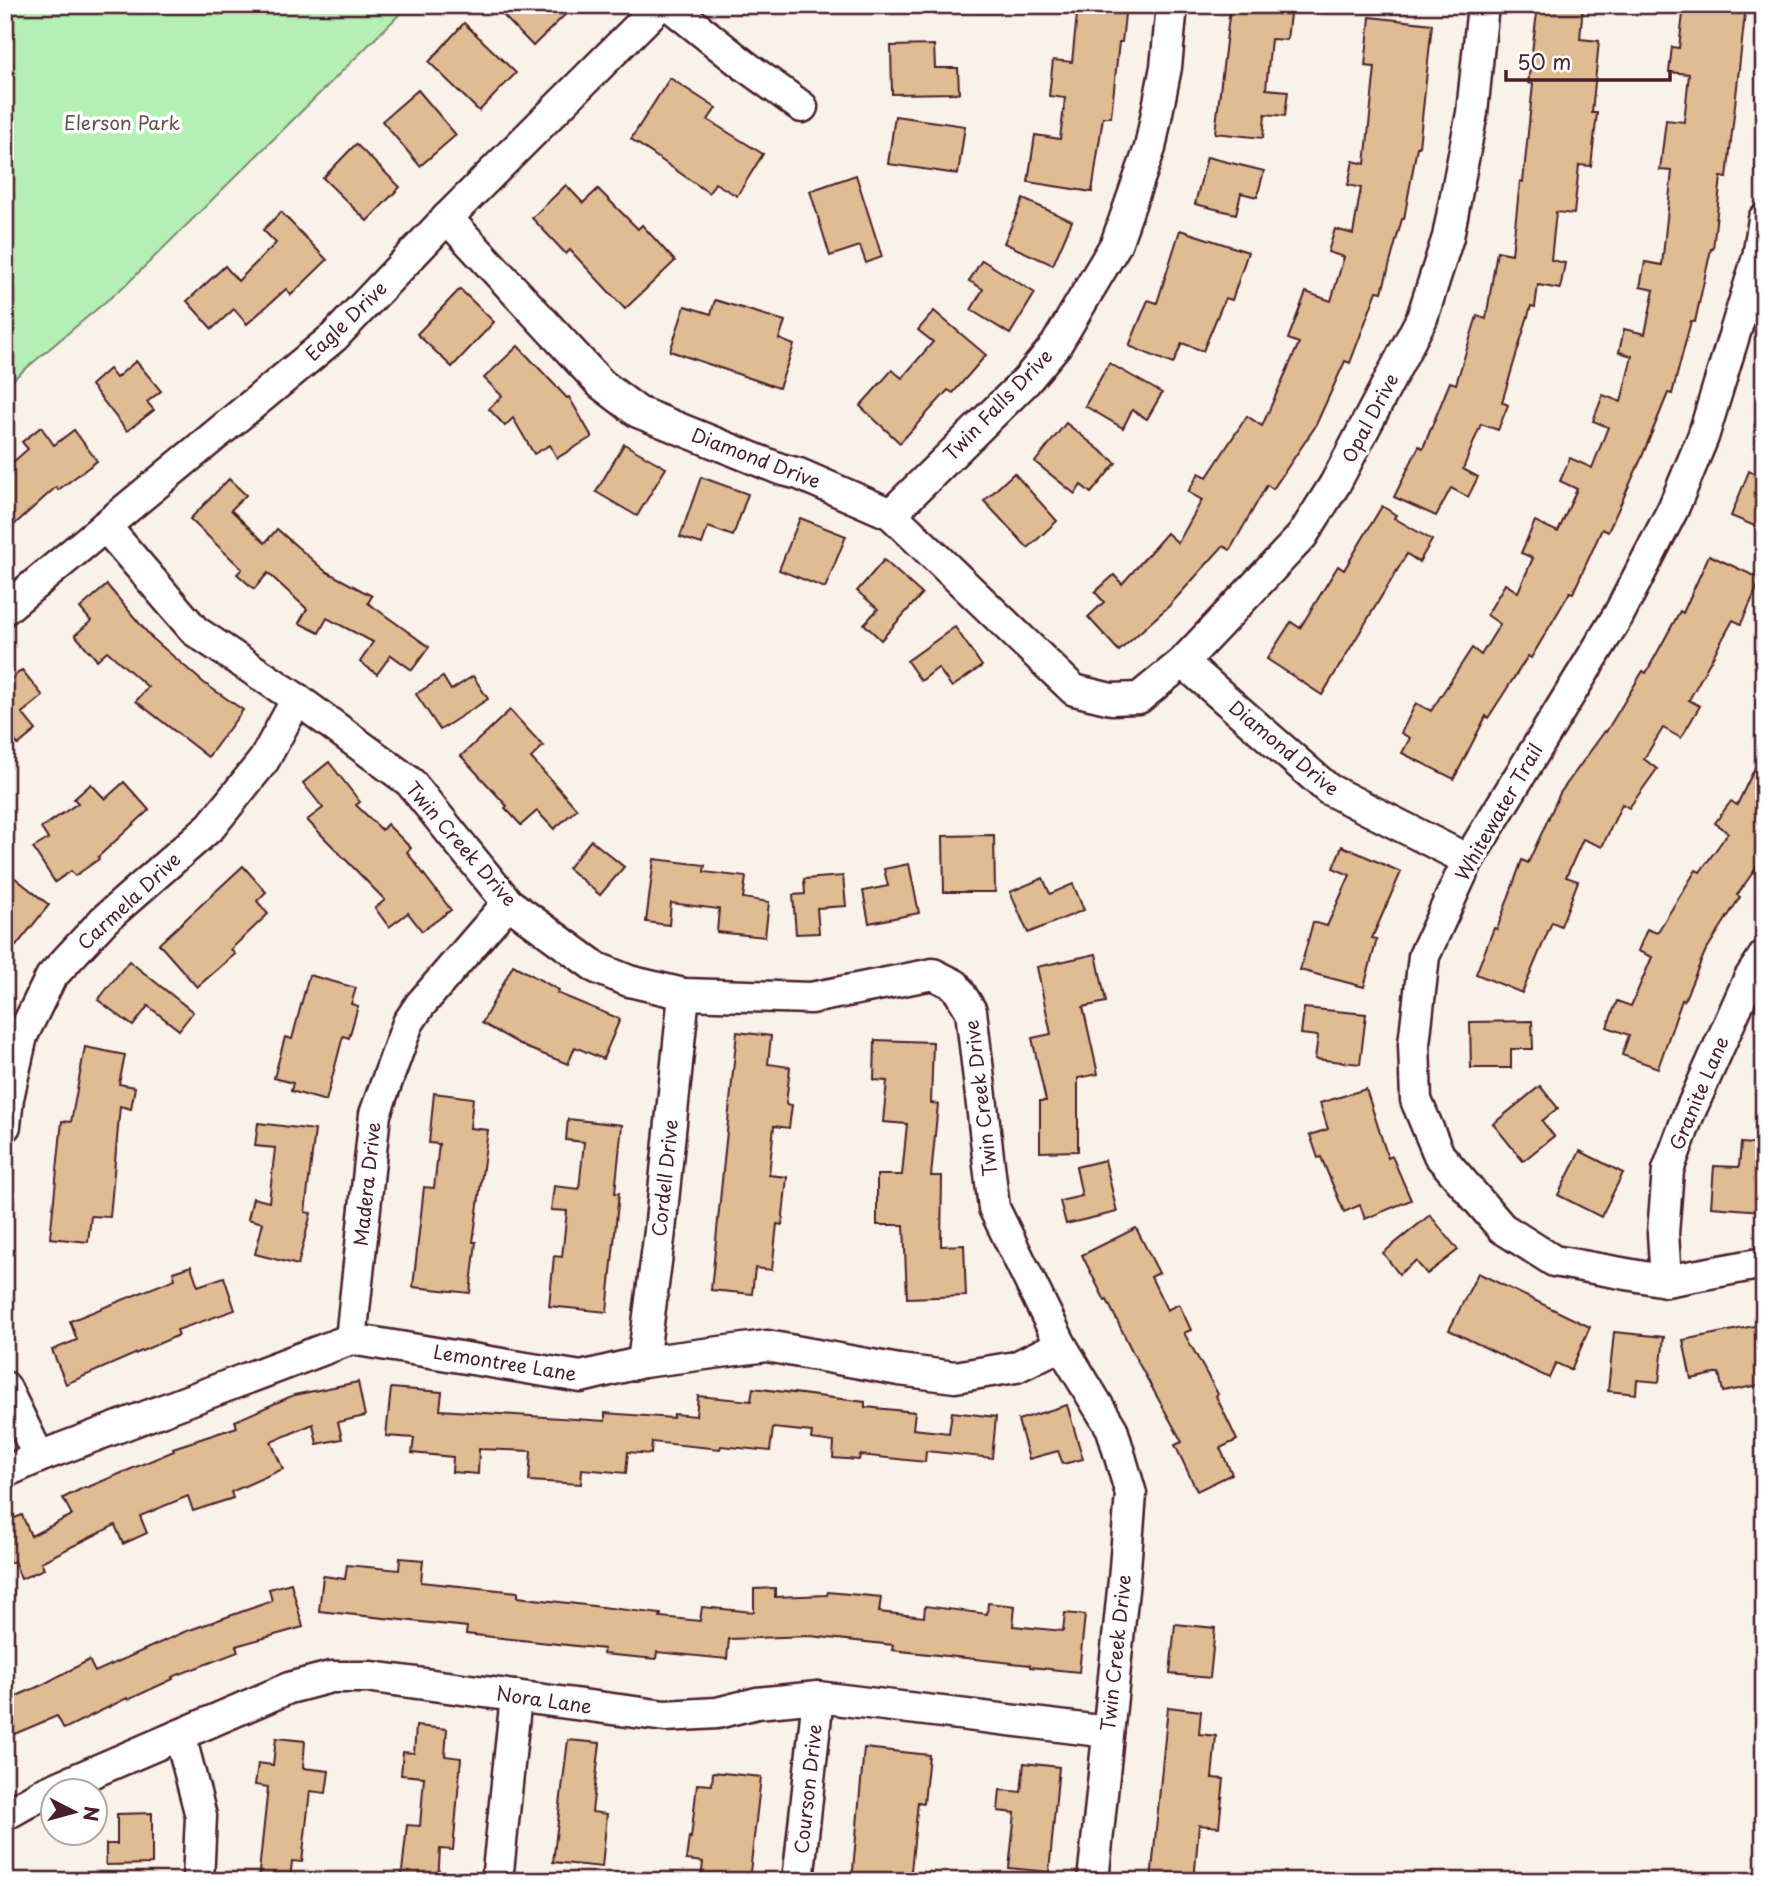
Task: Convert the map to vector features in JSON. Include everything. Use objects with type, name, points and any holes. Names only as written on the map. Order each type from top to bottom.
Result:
[{"type":"street","name":"Eagle Drive","points":[[5,609],[334,337],[447,218],[660,5]]},
{"type":"street","points":[[670,5],[744,65],[802,107]]},
{"type":"street","name":"Twin Falls Drive","points":[[891,514],[1026,381],[1056,345],[1116,244],[1150,148],[1166,67],[1172,5]]},
{"type":"street","name":"Opal Drive","points":[[1074,690],[1111,699],[1139,698],[1183,662],[1302,536],[1335,484],[1422,318],[1448,237],[1472,113],[1483,5]]},
{"type":"street","name":"Diamond Drive","points":[[447,218],[601,384],[638,412],[780,469],[799,474],[891,514],[1074,690]]},
{"type":"street","name":"Whitewater Trail","points":[[1764,219],[1758,257],[1707,424],[1673,509],[1619,614],[1468,860],[1424,956],[1414,1044],[1416,1100],[1438,1155],[1502,1228],[1554,1261],[1666,1281],[1764,1263]]},
{"type":"street","name":"Twin Creek Drive","points":[[105,526],[195,631],[297,699],[410,782],[508,903],[597,968],[629,981],[684,994],[811,998],[933,974],[955,985],[971,1011],[994,1208],[1061,1345],[1112,1429],[1130,1494],[1093,1881]]},
{"type":"street","name":"Diamond Drive","points":[[1183,662],[1328,789],[1468,860]]},
{"type":"street","name":"Carmela Drive","points":[[5,1126],[8,1098],[22,1036],[51,977],[104,920],[211,826],[264,760],[297,699]]},
{"type":"street","name":"Madera Drive","points":[[351,1339],[375,1114],[408,1023],[419,1005],[508,903]]},
{"type":"street","name":"Granite Lane","points":[[1666,1281],[1663,1233],[1668,1170],[1693,1103],[1749,979],[1764,956]]},
{"type":"street","name":"Cordell Drive","points":[[643,1362],[660,1231],[684,994]]},
{"type":"street","points":[[5,1472],[351,1339]]},
{"type":"street","name":"Lemontree Lane","points":[[351,1339],[581,1377],[643,1362],[767,1346],[899,1370],[955,1377],[1016,1367],[1061,1345]]},
{"type":"street","points":[[5,1387],[39,1457]]},
{"type":"street","name":"Nora Lane","points":[[5,1815],[42,1794],[289,1688],[331,1677],[372,1677],[665,1716],[717,1713],[757,1703],[818,1697],[1108,1732]]},
{"type":"street","points":[[497,1881],[516,1696]]},
{"type":"street","name":"Courson Drive","points":[[798,1881],[818,1697]]},
{"type":"street","points":[[180,1735],[201,1816],[198,1881]]},
{"type":"green space","name":"Elerson Park","points":[[16,5],[409,5],[129,282],[5,386],[5,15]]},
{"type":"building","points":[[493,5],[575,5],[533,46]]},
{"type":"building","points":[[1078,5],[1126,5],[1111,117],[1103,117],[1092,192],[1028,182],[1035,135],[1060,139],[1065,98],[1049,96],[1053,60],[1072,62]]},
{"type":"building","points":[[1538,5],[1583,5],[1580,39],[1599,41],[1592,113],[1597,113],[1591,166],[1579,165],[1574,214],[1556,212],[1551,260],[1565,263],[1560,289],[1538,285],[1535,307],[1531,306],[1502,402],[1508,405],[1498,430],[1481,424],[1463,469],[1478,477],[1468,497],[1451,488],[1436,516],[1394,497],[1419,446],[1423,448],[1450,382],[1456,384],[1477,316],[1486,319],[1497,251],[1512,254],[1520,181],[1523,182],[1533,84],[1528,83]]},
{"type":"building","points":[[1684,5],[1746,5],[1727,178],[1721,177],[1713,249],[1695,322],[1691,321],[1672,394],[1668,393],[1608,532],[1602,529],[1573,593],[1570,592],[1531,658],[1528,656],[1488,718],[1486,716],[1454,779],[1402,753],[1410,738],[1401,733],[1416,703],[1431,711],[1472,648],[1481,655],[1500,624],[1487,615],[1505,584],[1518,592],[1533,558],[1521,553],[1535,521],[1558,532],[1577,489],[1560,481],[1570,458],[1592,468],[1608,427],[1593,421],[1603,395],[1621,402],[1632,356],[1619,352],[1624,329],[1645,334],[1654,290],[1640,287],[1645,262],[1662,265],[1672,171],[1660,170],[1666,120],[1684,122],[1689,74],[1669,72],[1672,47],[1679,48]]},
{"type":"building","points":[[1230,8],[1290,14],[1287,40],[1271,39],[1266,89],[1288,91],[1285,116],[1265,114],[1263,138],[1215,133]]},
{"type":"building","points":[[1370,17],[1432,24],[1419,147],[1404,219],[1382,292],[1377,291],[1350,363],[1345,361],[1315,427],[1273,489],[1267,485],[1230,550],[1223,546],[1169,606],[1119,651],[1088,617],[1104,602],[1095,592],[1114,575],[1122,584],[1167,533],[1178,543],[1202,500],[1188,492],[1199,473],[1207,477],[1247,416],[1262,426],[1299,343],[1288,339],[1306,292],[1331,301],[1344,257],[1328,252],[1335,229],[1353,234],[1361,188],[1348,185],[1353,161],[1365,164],[1375,67],[1365,66]]},
{"type":"building","points":[[464,23],[516,73],[479,111],[429,62]]},
{"type":"building","points":[[934,45],[935,68],[958,68],[959,93],[892,94],[891,46]]},
{"type":"building","points":[[670,78],[716,108],[708,120],[763,154],[737,196],[715,183],[709,193],[631,139]]},
{"type":"building","points":[[418,90],[456,135],[420,166],[382,121]]},
{"type":"building","points":[[895,116],[965,126],[958,174],[888,164]]},
{"type":"building","points":[[356,144],[400,187],[367,221],[323,178]]},
{"type":"building","points":[[1207,157],[1264,171],[1257,197],[1241,193],[1236,214],[1195,204]]},
{"type":"building","points":[[856,175],[882,257],[866,263],[860,246],[830,256],[810,191]]},
{"type":"building","points":[[566,185],[583,203],[598,189],[638,229],[642,225],[675,261],[625,309],[570,250],[566,254],[532,218]]},
{"type":"building","points":[[1023,199],[1072,221],[1053,265],[1004,243]]},
{"type":"building","points":[[281,212],[327,260],[291,295],[286,289],[247,324],[234,309],[212,329],[187,301],[225,266],[238,281],[276,243],[263,230]]},
{"type":"building","points":[[1180,230],[1248,252],[1232,300],[1225,298],[1203,351],[1182,343],[1173,364],[1129,346],[1148,300],[1157,303]]},
{"type":"building","points":[[982,260],[1035,293],[1010,334],[971,310],[983,289],[969,281]]},
{"type":"building","points":[[460,289],[494,322],[452,367],[417,334]]},
{"type":"building","points":[[715,300],[785,321],[779,339],[794,345],[779,388],[670,351],[685,306],[711,314]]},
{"type":"building","points":[[934,311],[986,355],[953,393],[948,390],[900,443],[860,406],[892,370],[902,378],[933,342],[918,330]]},
{"type":"building","points":[[518,346],[567,398],[569,397],[592,437],[557,458],[550,445],[534,454],[513,418],[505,426],[489,409],[502,396],[484,378]]},
{"type":"building","points":[[136,361],[161,391],[147,402],[154,410],[127,431],[91,385],[109,369],[116,378]]},
{"type":"building","points":[[1109,363],[1162,393],[1147,419],[1132,410],[1123,428],[1085,406]]},
{"type":"building","points":[[1066,423],[1116,463],[1091,493],[1081,485],[1075,494],[1035,462]]},
{"type":"building","points":[[41,427],[54,445],[74,430],[97,461],[58,490],[56,487],[5,533],[5,469],[28,449],[22,442]]},
{"type":"building","points":[[624,444],[666,468],[637,516],[596,492]]},
{"type":"building","points":[[1749,471],[1764,477],[1764,530],[1731,516]]},
{"type":"building","points":[[1014,473],[1057,521],[1028,548],[984,501]]},
{"type":"building","points":[[701,477],[748,494],[733,536],[708,527],[702,544],[680,537]]},
{"type":"building","points":[[229,479],[246,495],[231,510],[265,543],[277,529],[325,571],[372,596],[368,603],[429,647],[412,670],[391,655],[377,674],[360,662],[373,642],[327,618],[319,633],[299,623],[307,609],[268,573],[254,589],[237,574],[242,569],[190,519]]},
{"type":"building","points":[[1382,506],[1396,515],[1394,518],[1432,540],[1419,562],[1407,554],[1322,695],[1267,659],[1291,622],[1300,628],[1338,566],[1344,570]]},
{"type":"building","points":[[800,518],[846,536],[825,588],[779,570]]},
{"type":"building","points":[[1709,555],[1761,579],[1741,624],[1733,620],[1689,700],[1700,706],[1681,738],[1663,728],[1644,759],[1657,769],[1629,808],[1622,804],[1602,847],[1583,839],[1566,877],[1578,881],[1561,926],[1552,922],[1522,993],[1476,974],[1494,928],[1497,929],[1522,860],[1528,863],[1560,793],[1606,732],[1643,671],[1646,673],[1680,611],[1683,613]]},
{"type":"building","points":[[884,560],[922,594],[881,640],[864,624],[878,609],[857,591]]},
{"type":"building","points":[[107,585],[151,637],[204,683],[243,710],[208,757],[136,701],[148,687],[107,651],[97,660],[75,635],[91,621],[80,608]]},
{"type":"building","points":[[955,627],[982,666],[952,687],[938,668],[921,681],[907,661]]},
{"type":"building","points":[[22,670],[43,696],[22,713],[36,730],[18,745],[5,729],[5,684]]},
{"type":"building","points":[[473,676],[488,699],[440,730],[416,694],[443,677],[451,690]]},
{"type":"building","points":[[510,710],[543,746],[531,758],[577,809],[554,829],[537,811],[521,825],[461,756]]},
{"type":"building","points":[[1764,749],[1764,857],[1737,895],[1740,897],[1705,952],[1684,1001],[1682,1000],[1658,1068],[1622,1055],[1629,1035],[1607,1027],[1617,1001],[1631,1006],[1652,957],[1638,951],[1647,929],[1657,933],[1696,870],[1700,872],[1728,833],[1715,823],[1731,801],[1737,805]]},
{"type":"building","points":[[329,762],[360,802],[356,805],[382,830],[387,824],[411,848],[407,852],[451,910],[422,931],[408,913],[389,927],[375,908],[385,900],[307,820],[323,808],[303,783]]},
{"type":"building","points":[[124,782],[149,810],[98,857],[99,859],[75,876],[71,871],[55,882],[33,848],[48,839],[41,828],[78,803],[74,799],[91,784],[105,799]]},
{"type":"building","points":[[994,835],[995,892],[944,892],[943,836]]},
{"type":"building","points":[[591,840],[624,867],[600,895],[568,868]]},
{"type":"building","points":[[1342,846],[1401,872],[1372,938],[1377,939],[1364,987],[1300,970],[1313,922],[1327,926],[1350,875],[1333,868]]},
{"type":"building","points":[[654,859],[705,865],[704,872],[746,877],[743,898],[769,902],[765,937],[717,932],[719,909],[671,903],[669,925],[646,922]]},
{"type":"building","points":[[909,864],[919,913],[869,923],[863,891],[888,886],[884,869]]},
{"type":"building","points":[[243,866],[266,892],[257,901],[268,914],[231,949],[235,954],[197,987],[159,944]]},
{"type":"building","points":[[5,870],[49,905],[16,946],[5,936]]},
{"type":"building","points":[[843,876],[846,906],[817,908],[819,933],[796,934],[793,895],[805,894],[804,879]]},
{"type":"building","points":[[1043,878],[1050,894],[1073,884],[1084,910],[1028,933],[1010,892]]},
{"type":"building","points":[[1096,954],[1106,1002],[1083,1007],[1098,1074],[1078,1078],[1078,1151],[1040,1152],[1040,1101],[1046,1101],[1032,1038],[1051,1034],[1037,967]]},
{"type":"building","points":[[129,961],[193,1012],[179,1030],[148,1006],[133,1026],[98,1000]]},
{"type":"building","points":[[513,965],[559,990],[557,993],[620,1019],[603,1059],[575,1047],[568,1064],[527,1048],[482,1023]]},
{"type":"building","points":[[309,975],[356,988],[351,1004],[358,1006],[349,1038],[343,1036],[326,1101],[291,1091],[293,1083],[274,1078],[285,1037],[292,1039]]},
{"type":"building","points":[[1304,1008],[1366,1014],[1360,1064],[1315,1059],[1318,1036],[1301,1034]]},
{"type":"building","points":[[1532,1021],[1533,1049],[1511,1049],[1511,1068],[1471,1068],[1470,1022]]},
{"type":"building","points":[[737,1032],[771,1036],[768,1064],[790,1067],[786,1104],[792,1105],[789,1128],[774,1126],[769,1175],[787,1177],[782,1225],[777,1224],[772,1270],[755,1268],[752,1294],[711,1290]]},
{"type":"building","points":[[875,1040],[933,1042],[931,1103],[938,1104],[931,1176],[942,1176],[941,1246],[964,1245],[966,1296],[907,1298],[904,1225],[877,1225],[877,1175],[902,1175],[907,1124],[883,1122],[887,1081],[874,1080]]},
{"type":"building","points":[[85,1047],[125,1055],[119,1084],[135,1087],[131,1109],[120,1106],[110,1217],[91,1216],[88,1242],[50,1238],[62,1121],[71,1122]]},
{"type":"building","points":[[1540,1086],[1558,1108],[1542,1121],[1554,1136],[1523,1161],[1493,1124]]},
{"type":"building","points":[[1366,1089],[1388,1158],[1392,1156],[1411,1200],[1365,1219],[1360,1205],[1344,1212],[1310,1135],[1328,1129],[1320,1103]]},
{"type":"building","points":[[434,1093],[473,1098],[470,1128],[488,1130],[473,1242],[476,1242],[470,1293],[413,1287],[424,1187],[434,1188],[439,1144],[429,1143]]},
{"type":"building","points":[[568,1119],[622,1125],[615,1193],[619,1193],[607,1312],[549,1306],[554,1256],[562,1257],[567,1211],[551,1210],[554,1186],[579,1189],[584,1142],[566,1140]]},
{"type":"building","points":[[258,1123],[315,1130],[305,1212],[311,1213],[298,1265],[255,1254],[263,1223],[248,1219],[253,1198],[269,1202],[275,1148],[255,1146]]},
{"type":"building","points":[[1741,1143],[1764,1145],[1762,1211],[1711,1207],[1714,1166],[1739,1167]]},
{"type":"building","points":[[1580,1151],[1623,1173],[1601,1217],[1558,1195]]},
{"type":"building","points":[[1105,1160],[1117,1212],[1066,1224],[1060,1201],[1082,1196],[1076,1167]]},
{"type":"building","points":[[1430,1215],[1458,1250],[1427,1274],[1416,1261],[1399,1274],[1383,1253]]},
{"type":"building","points":[[1136,1228],[1159,1273],[1151,1277],[1167,1310],[1179,1304],[1191,1330],[1184,1333],[1218,1394],[1216,1396],[1237,1440],[1220,1448],[1232,1474],[1197,1491],[1175,1445],[1182,1442],[1082,1255]]},
{"type":"building","points":[[191,1266],[198,1286],[224,1277],[235,1310],[177,1330],[179,1335],[66,1384],[52,1350],[77,1340],[70,1321],[175,1279],[173,1272]]},
{"type":"building","points":[[1478,1273],[1590,1327],[1571,1370],[1556,1363],[1549,1378],[1449,1330]]},
{"type":"building","points":[[1764,1324],[1764,1384],[1723,1392],[1719,1373],[1691,1379],[1683,1340]]},
{"type":"building","points":[[1614,1332],[1664,1337],[1659,1382],[1637,1380],[1636,1394],[1608,1391]]},
{"type":"building","points":[[358,1382],[365,1416],[338,1422],[342,1439],[317,1444],[313,1424],[271,1442],[283,1469],[231,1492],[233,1498],[193,1511],[188,1496],[140,1516],[147,1533],[123,1544],[115,1525],[41,1562],[44,1569],[21,1579],[14,1561],[5,1565],[5,1522],[22,1515],[31,1536],[72,1515],[63,1498],[85,1487],[174,1451],[173,1448],[237,1427],[235,1421],[294,1395]]},
{"type":"building","points":[[391,1388],[442,1392],[440,1410],[605,1421],[605,1413],[673,1418],[674,1414],[696,1416],[698,1396],[751,1401],[753,1388],[865,1402],[865,1407],[915,1412],[913,1429],[949,1433],[952,1412],[996,1417],[992,1458],[926,1451],[925,1462],[860,1455],[859,1460],[833,1458],[834,1442],[811,1439],[812,1432],[773,1428],[770,1451],[652,1442],[651,1454],[628,1452],[626,1473],[582,1469],[581,1484],[529,1481],[531,1451],[479,1449],[478,1474],[452,1472],[453,1457],[412,1453],[414,1438],[386,1436]]},
{"type":"building","points":[[1067,1405],[1083,1459],[1063,1464],[1058,1451],[1029,1459],[1018,1420]]},
{"type":"building","points":[[400,1558],[423,1560],[421,1582],[518,1592],[518,1597],[700,1621],[702,1607],[754,1612],[754,1589],[775,1588],[775,1597],[827,1595],[828,1592],[881,1597],[879,1612],[924,1617],[925,1606],[987,1614],[988,1603],[1015,1606],[1013,1626],[1063,1631],[1065,1613],[1085,1615],[1079,1672],[892,1650],[893,1645],[810,1636],[729,1639],[727,1659],[657,1652],[656,1659],[603,1654],[604,1649],[466,1634],[467,1627],[319,1611],[323,1576],[345,1579],[347,1565],[399,1570]]},
{"type":"building","points":[[291,1583],[303,1627],[236,1646],[238,1652],[172,1677],[173,1679],[64,1729],[57,1716],[5,1738],[5,1701],[89,1660],[95,1672],[184,1632],[272,1601],[269,1589]]},
{"type":"building","points":[[1175,1624],[1215,1628],[1210,1678],[1170,1674]]},
{"type":"building","points":[[1168,1707],[1201,1711],[1199,1734],[1216,1736],[1212,1778],[1224,1779],[1219,1827],[1199,1825],[1194,1881],[1151,1881]]},
{"type":"building","points":[[416,1726],[447,1729],[445,1756],[461,1758],[453,1850],[440,1849],[438,1881],[401,1881],[407,1825],[420,1826],[424,1777],[401,1775],[403,1752],[414,1753]]},
{"type":"building","points":[[276,1738],[305,1741],[303,1768],[329,1771],[326,1793],[310,1791],[302,1862],[292,1861],[290,1881],[258,1881],[268,1787],[255,1785],[258,1763],[273,1765]]},
{"type":"building","points":[[568,1740],[600,1743],[592,1812],[607,1814],[602,1867],[553,1862]]},
{"type":"building","points":[[864,1748],[929,1755],[924,1803],[918,1802],[910,1881],[852,1881]]},
{"type":"building","points":[[1024,1763],[1059,1767],[1049,1872],[1009,1868],[1015,1813],[998,1811],[1000,1790],[1021,1792]]},
{"type":"building","points":[[713,1772],[761,1777],[749,1881],[701,1881],[703,1862],[686,1860],[697,1784],[712,1785]]},
{"type":"building","points":[[152,1813],[152,1864],[106,1865],[108,1844],[117,1844],[117,1814]]}]
